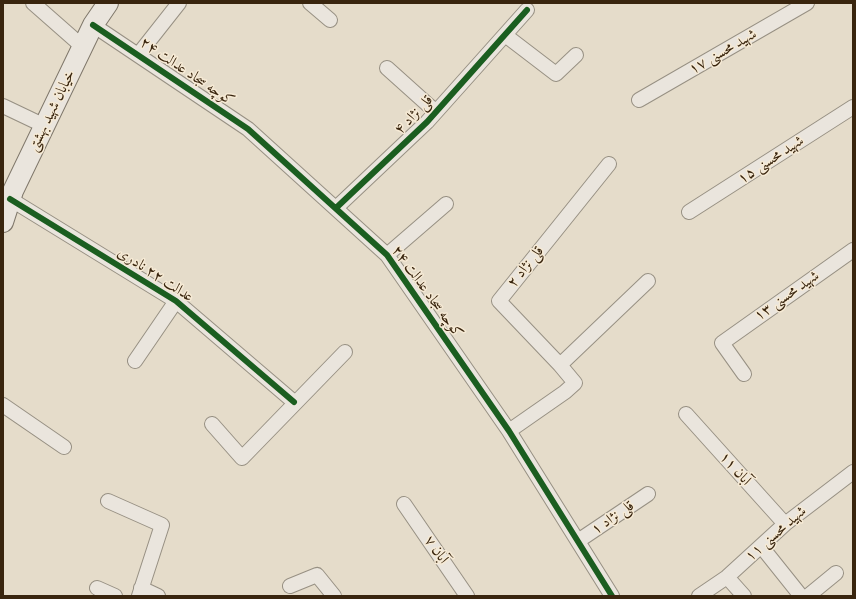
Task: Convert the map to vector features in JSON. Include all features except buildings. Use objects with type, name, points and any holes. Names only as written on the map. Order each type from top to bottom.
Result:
[{"type":"main road","name":"خیابان شهید بهشتی","points":[[3,222],[9,193],[45,126],[94,25],[108,3]]},
{"type":"street","points":[[33,3],[83,47]]},
{"type":"street","points":[[138,55],[179,3]]},
{"type":"street","points":[[310,3],[330,20]]},
{"type":"street","name":"شهید محسنی ۱۷","points":[[639,100],[807,3]]},
{"type":"street","name":"قلی نژاد ۴","points":[[336,208],[436,112],[527,10]]},
{"type":"street","name":"کوچه سجاد عدالت ۲۴","points":[[94,25],[248,129],[387,255],[509,431],[612,596]]},
{"type":"street","points":[[505,35],[556,74],[576,55]]},
{"type":"street","points":[[387,68],[436,112]]},
{"type":"street","points":[[3,106],[45,126]]},
{"type":"street","name":"شهید محسنی ۱۵","points":[[689,212],[853,107]]},
{"type":"street","name":"قلی نژاد ۲","points":[[509,431],[565,392],[575,383],[560,365],[498,301],[609,164]]},
{"type":"street","name":"عدالت ۲۲ نادری","points":[[9,193],[176,301],[294,402]]},
{"type":"street","points":[[387,255],[446,204]]},
{"type":"street","name":"شهید محسنی ۱۳","points":[[744,374],[722,342],[853,250]]},
{"type":"street","points":[[560,365],[648,281]]},
{"type":"street","points":[[135,360],[176,301]]},
{"type":"street","points":[[212,424],[242,458],[294,402],[345,352]]},
{"type":"street","points":[[3,406],[64,447]]},
{"type":"street","name":"آبان ۱۱","points":[[686,414],[785,524]]},
{"type":"street","name":"شهید محسنی ۱۱","points":[[699,596],[727,577],[785,524],[853,472]]},
{"type":"street","name":"قلی نژاد ۱","points":[[578,541],[648,494]]},
{"type":"street","points":[[108,501],[162,525],[140,592],[158,596]]},
{"type":"street","name":"آبان ۷","points":[[404,504],[467,596]]},
{"type":"street","points":[[762,546],[800,596]]},
{"type":"street","points":[[808,596],[836,573]]},
{"type":"street","points":[[290,586],[317,575],[334,596]]},
{"type":"street","points":[[727,577],[744,596]]},
{"type":"street","points":[[97,588],[115,596]]},
{"type":"cycle path","points":[[336,208],[427,122],[527,10]]},
{"type":"cycle path","points":[[93,25],[248,129],[387,255],[509,431],[612,596]]},
{"type":"cycle path","points":[[10,199],[176,301],[294,402]]}]
